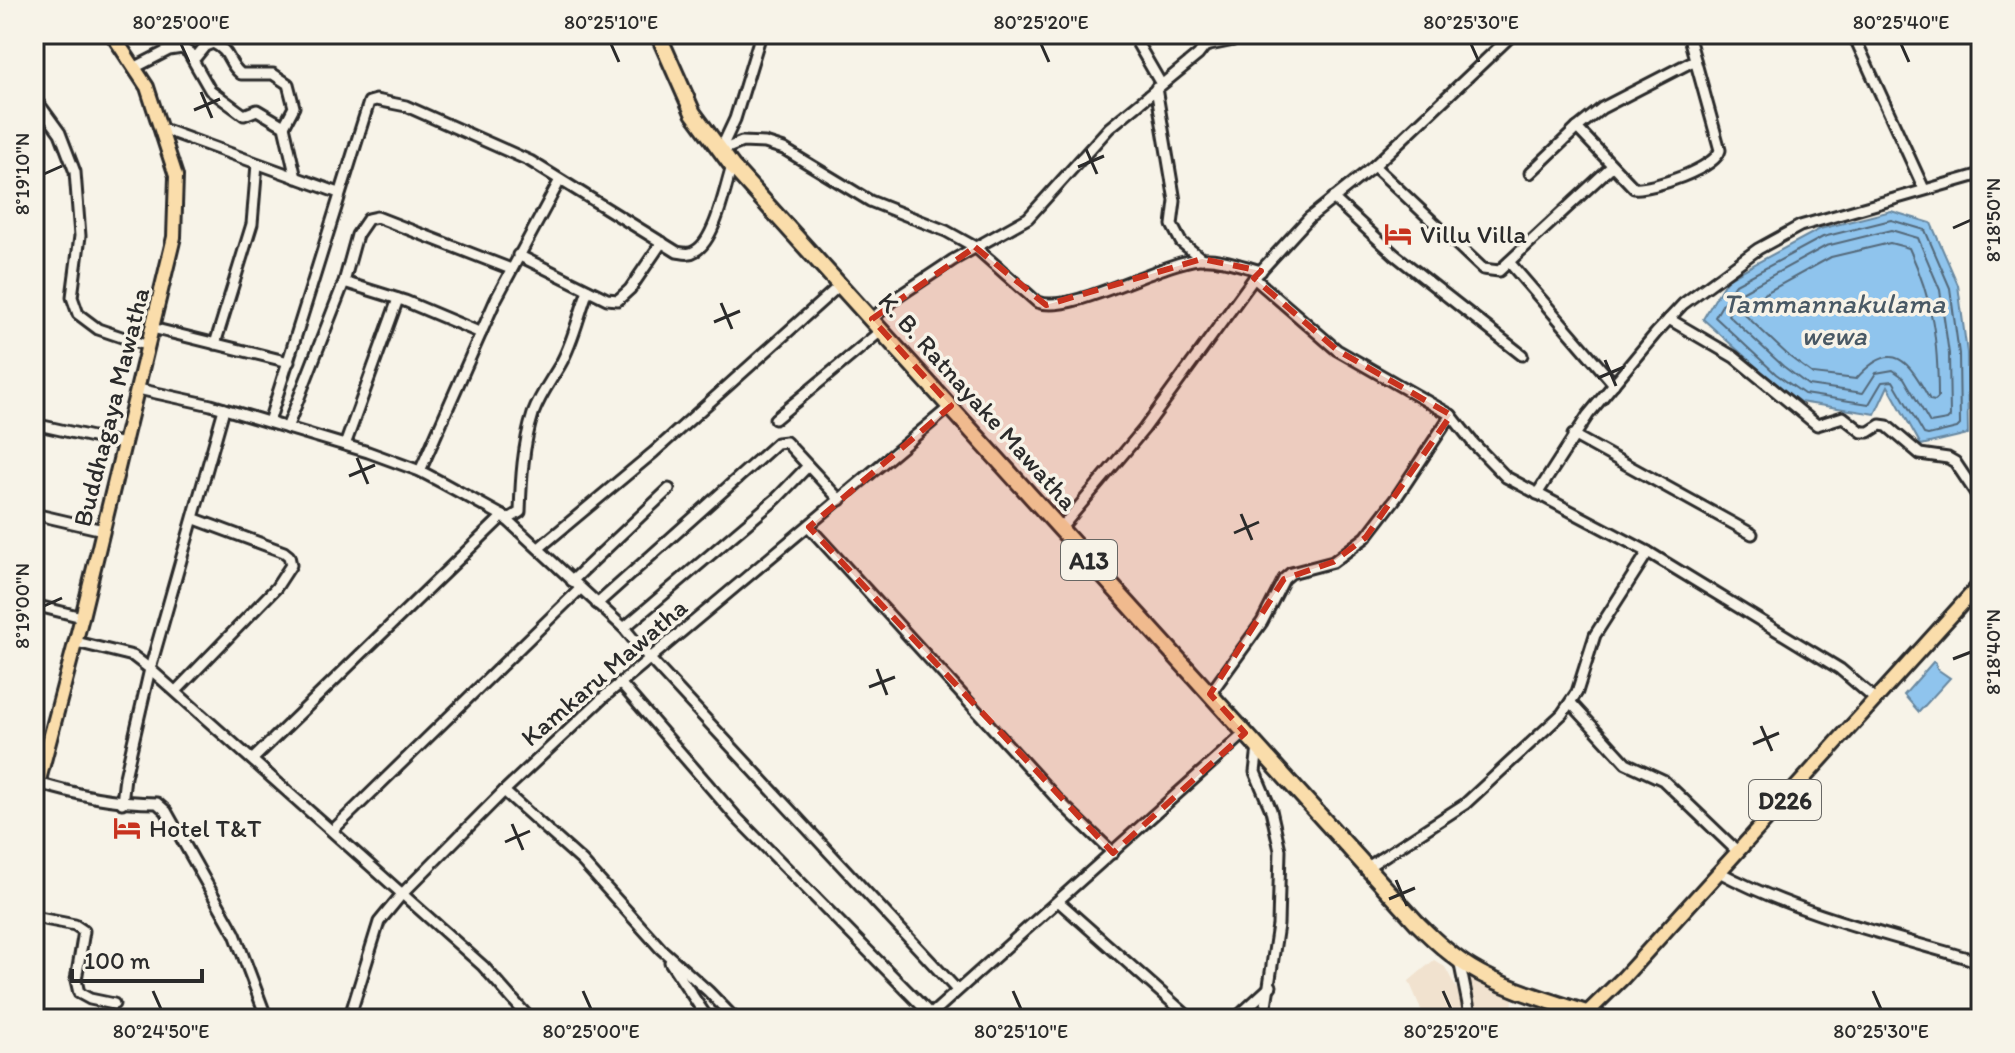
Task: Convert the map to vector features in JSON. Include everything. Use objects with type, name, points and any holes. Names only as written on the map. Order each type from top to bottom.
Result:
[{"type":"highway","name":"K. B. Ratnayake Mawatha","points":[[658,34],[693,113],[732,166],[1418,924],[1459,960],[1501,982],[1587,1013]]},
{"type":"highway","name":"A13","points":[[1587,1013],[1604,1019]]},
{"type":"main road","name":"Buddhagaya Mawatha","points":[[34,799],[76,642],[174,237],[176,176],[147,87],[112,34]]},
{"type":"main road","name":"D226","points":[[1587,1013],[1981,583]]},
{"type":"street","points":[[720,151],[735,119],[761,34]]},
{"type":"street","points":[[1132,34],[1158,86],[1175,201],[1172,225],[1181,242],[1202,259]]},
{"type":"street","points":[[1205,46],[1208,34]]},
{"type":"street","points":[[775,419],[877,324],[896,298],[975,247],[1028,218],[1109,128],[1205,46],[1263,34]]},
{"type":"street","points":[[1061,528],[1144,429],[1257,275],[1309,218],[1374,166],[1513,34]]},
{"type":"street","points":[[1577,128],[1634,188],[1643,189],[1698,169],[1719,156],[1720,150],[1688,34]]},
{"type":"street","points":[[1853,34],[1924,189]]},
{"type":"street","points":[[134,68],[169,50],[182,48],[196,57],[205,46],[213,43],[225,49],[234,69],[241,74],[273,74],[288,84],[294,107],[284,126],[296,178]]},
{"type":"street","points":[[189,54],[210,90],[244,115],[257,110],[284,126]]},
{"type":"street","points":[[1530,173],[1602,108],[1695,60]]},
{"type":"street","points":[[34,97],[60,133],[75,172],[80,236],[72,297],[78,314],[98,329],[148,346]]},
{"type":"street","points":[[269,422],[369,102],[376,100],[406,106],[530,161],[677,252],[691,254],[710,236],[732,166]]},
{"type":"street","points":[[160,128],[339,193]]},
{"type":"street","points":[[720,151],[742,142],[765,143],[784,149],[860,196],[946,231],[975,247],[1037,302],[1046,305],[1072,301],[1202,259],[1228,262],[1257,275],[1337,350],[1451,415],[1488,461],[1506,477],[1648,552],[1840,669],[1876,700]]},
{"type":"street","points":[[215,344],[252,224],[257,164]]},
{"type":"street","points":[[1374,166],[1483,269],[1499,271],[1612,166]]},
{"type":"street","points":[[1537,494],[1573,435],[1669,319],[1683,304],[1775,237],[1800,226],[1981,174]]},
{"type":"street","points":[[420,471],[511,269],[560,180]]},
{"type":"street","points":[[1333,198],[1395,255],[1522,355]]},
{"type":"street","points":[[287,428],[344,282],[357,235],[368,219],[377,217],[511,269]]},
{"type":"street","points":[[518,255],[607,299],[618,300],[630,289],[662,242]]},
{"type":"street","points":[[1509,262],[1614,384]]},
{"type":"street","points":[[344,282],[398,299],[481,333]]},
{"type":"street","points":[[539,548],[654,452],[840,285]]},
{"type":"street","points":[[253,759],[505,518],[520,512],[521,477],[532,418],[542,392],[567,350],[588,290]]},
{"type":"street","points":[[345,445],[398,299]]},
{"type":"street","points":[[1669,319],[1734,357],[1817,425],[1843,417],[1862,432],[1869,432],[1880,425],[1887,426],[1920,454],[1955,462],[1981,501]]},
{"type":"street","points":[[152,328],[289,362]]},
{"type":"street","points":[[138,389],[269,422],[420,471],[505,518],[624,628],[957,990]]},
{"type":"street","name":"Kamkaru Mawatha","points":[[349,1019],[379,922],[402,894],[504,791],[620,683],[951,406]]},
{"type":"street","points":[[122,803],[150,669],[224,409]]},
{"type":"street","points":[[1210,694],[1262,622],[1284,579],[1291,573],[1333,562],[1366,537],[1451,415]]},
{"type":"street","points":[[34,424],[124,444]]},
{"type":"street","points":[[1573,435],[1752,534]]},
{"type":"street","points":[[597,604],[777,443],[786,442],[840,500]]},
{"type":"street","points":[[624,628],[776,499],[808,466]]},
{"type":"street","points":[[572,581],[669,489]]},
{"type":"street","points":[[34,514],[103,530]]},
{"type":"street","points":[[176,691],[276,588],[291,565],[289,556],[284,552],[195,519]]},
{"type":"street","points":[[809,527],[1060,802],[1113,853]]},
{"type":"street","points":[[1366,868],[1465,804],[1571,703],[1595,635],[1648,552]]},
{"type":"street","points":[[333,830],[580,589]]},
{"type":"street","points":[[1967,599],[1981,605]]},
{"type":"street","points":[[34,605],[82,617]]},
{"type":"street","points":[[76,642],[133,656],[150,669],[483,966],[530,1019]]},
{"type":"street","points":[[620,683],[737,818],[932,1016],[957,990],[1245,733]]},
{"type":"street","points":[[1571,703],[1626,763],[1663,780],[1737,851]]},
{"type":"street","points":[[1258,747],[1255,772],[1271,810],[1280,850],[1278,925],[1264,1019]]},
{"type":"street","points":[[38,783],[81,796],[122,803],[157,803],[166,811],[235,934],[267,1019]]},
{"type":"street","points":[[504,791],[582,861],[661,949],[735,1019]]},
{"type":"street","points":[[1719,872],[1827,917],[1981,962]]},
{"type":"street","points":[[1058,901],[1191,1019]]},
{"type":"street","points":[[34,917],[75,925],[84,931],[76,980],[79,993],[90,999],[114,1004]]},
{"type":"street","points":[[661,949],[708,1019]]},
{"type":"street","points":[[1459,960],[1471,1019]]},
{"type":"street","points":[[1235,1019],[1271,986]]},
{"type":"highlighted area","points":[[975,247],[1046,305],[1202,259],[1261,271],[1254,278],[1337,350],[1451,415],[1366,537],[1333,562],[1284,579],[1210,694],[1245,733],[1113,853],[809,527],[951,406],[872,319]]},
{"type":"shaded area","points":[[1434,960],[1445,967],[1462,999],[1462,1019],[1425,1019],[1409,981]]},
{"type":"shaded area","points":[[1466,977],[1513,999],[1511,1019],[1477,1019]]},
{"type":"water","name":"Tammannakulama wewa","points":[[1891,211],[1931,223],[1958,285],[1967,353],[1968,434],[1921,445],[1888,386],[1875,414],[1800,402],[1703,319],[1727,279],[1820,229]]},
{"type":"water","points":[[1933,662],[1950,678],[1919,712],[1904,695]]},
{"type":"place","name":"Villu Villa","points":[[1398,234]]},
{"type":"place","name":"Hotel T&T","points":[[127,828]]}]
